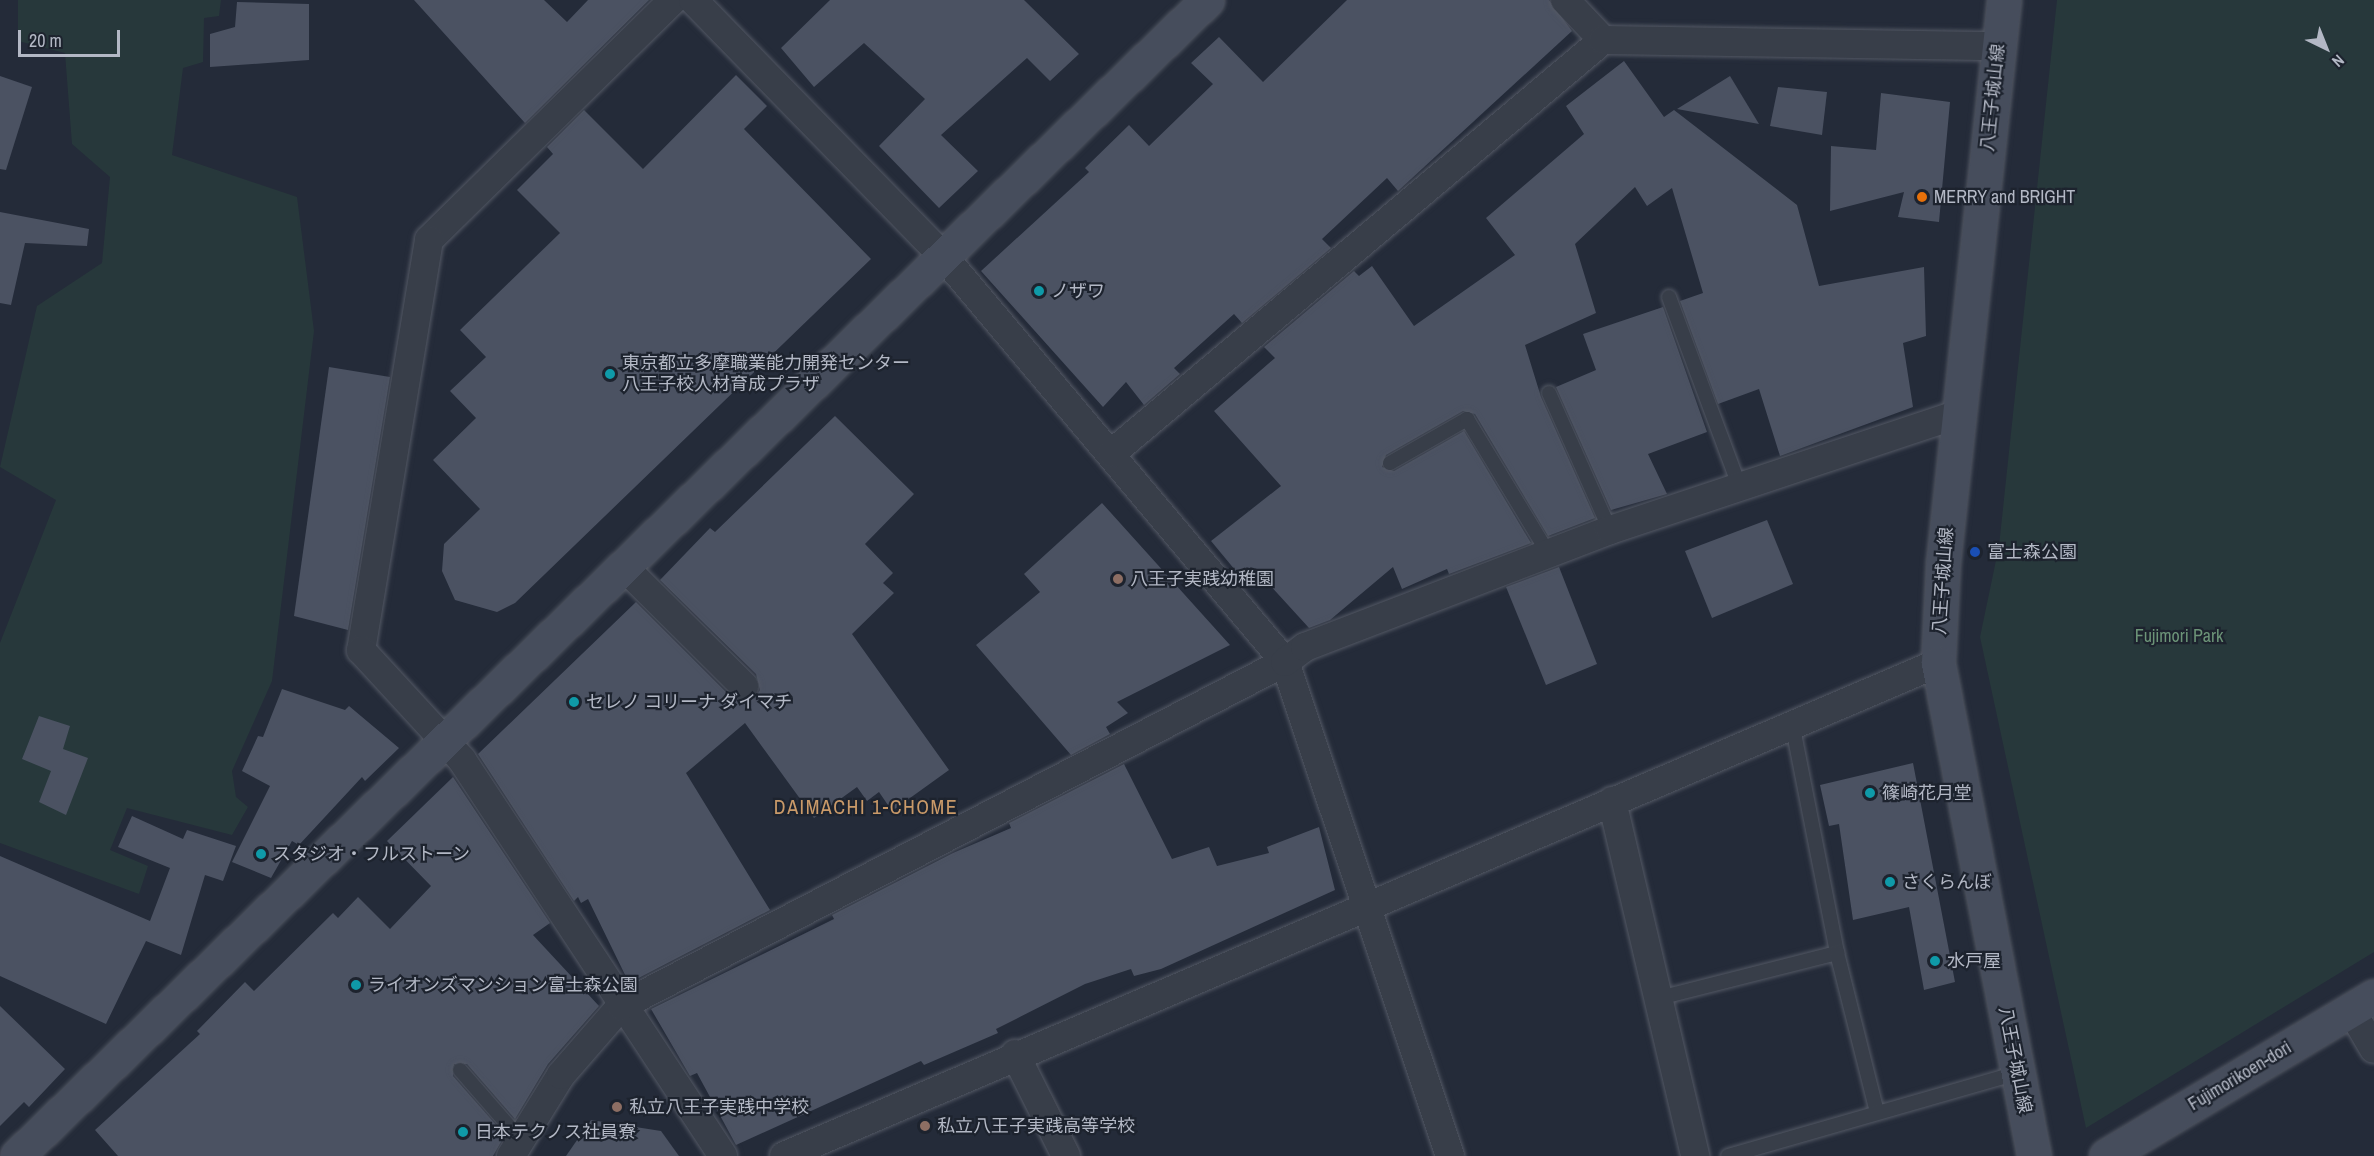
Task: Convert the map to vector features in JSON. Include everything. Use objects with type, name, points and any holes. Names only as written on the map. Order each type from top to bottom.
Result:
[{"type":"street","points":[[674,0],[429,240],[361,650],[447,741],[621,1006],[723,1156]]},
{"type":"street","points":[[693,0],[944,257],[1112,453],[1286,662],[1450,1156]]},
{"type":"street","points":[[16,1156],[447,741],[1207,0]]},
{"type":"street","points":[[1565,0],[1603,40]]},
{"type":"street","name":"八王子城山線","points":[[2004,0],[1938,614],[1938,663],[2034,1156]]},
{"type":"street","points":[[1112,453],[1603,40],[1999,46]]},
{"type":"street","points":[[516,1148],[561,1075],[621,1006],[1286,662],[1305,647],[1610,530],[1958,414]]},
{"type":"street","points":[[625,568],[744,686]]},
{"type":"street","points":[[784,1156],[1014,1054],[1938,663]]},
{"type":"street","points":[[1612,801],[1695,1156]]},
{"type":"street","points":[[2363,1003],[2374,1049]]},
{"type":"street","name":"Fujimorikoen-dori","points":[[2106,1156],[2363,1003]]},
{"type":"street","points":[[1014,1054],[1066,1156]]},
{"type":"lane","points":[[1669,297],[1740,488]]},
{"type":"lane","points":[[1549,393],[1610,530]]},
{"type":"lane","points":[[1390,463],[1467,419],[1548,553]]},
{"type":"lane","points":[[1792,723],[1837,953],[1877,1112]]},
{"type":"lane","points":[[1659,998],[1837,953]]},
{"type":"lane","points":[[460,1070],[516,1148]]},
{"type":"lane","points":[[1728,1156],[2017,1073]]},
{"type":"green space","points":[[18,0],[221,0],[219,16],[204,18],[203,62],[183,68],[172,155],[297,197],[314,331],[272,681],[232,771],[236,797],[248,807],[232,835],[127,808],[110,850],[148,866],[139,894],[0,843],[0,643],[56,500],[0,467],[37,306],[102,263],[110,177],[72,144],[65,53],[18,41]]},
{"type":"green space","name":"Fujimori Park","points":[[2057,0],[2374,0],[2374,952],[2086,1128],[1980,637],[1999,546]]},
{"type":"building","points":[[414,0],[544,0],[567,22],[588,0],[649,0],[525,123]]},
{"type":"building","points":[[830,0],[1024,0],[1079,54],[1050,81],[1027,58],[941,135],[978,171],[939,208],[879,146],[925,99],[864,43],[814,87],[781,48]]},
{"type":"building","points":[[1347,0],[1549,0],[1572,31],[1398,191],[1387,178],[1322,239],[1331,248],[1242,323],[1234,314],[1174,368],[1180,374],[1144,405],[1126,382],[1103,407],[981,271],[1089,172],[1085,168],[1129,125],[1149,146],[1213,84],[1191,63],[1219,37],[1263,82]]},
{"type":"building","points":[[237,2],[309,4],[309,60],[210,67],[210,34],[235,27]]},
{"type":"building","points":[[1624,61],[1664,117],[1674,110],[1797,205],[1819,286],[1924,267],[1926,336],[1903,343],[1913,407],[1780,456],[1759,389],[1718,404],[1680,301],[1703,293],[1672,188],[1647,206],[1635,187],[1575,244],[1596,313],[1525,345],[1541,397],[1595,518],[1548,536],[1475,414],[1463,411],[1386,455],[1382,467],[1394,471],[1464,431],[1531,543],[1449,574],[1447,569],[1402,589],[1393,567],[1330,620],[1309,628],[1258,572],[1245,582],[1211,541],[1281,486],[1214,411],[1275,358],[1264,347],[1354,271],[1359,276],[1372,266],[1414,326],[1515,255],[1486,218],[1584,134],[1566,106]]},
{"type":"building","name":"東京都立多摩職業能力開発センター 八王子校人材育成プラザ","points":[[736,75],[767,106],[744,129],[871,259],[515,603],[497,612],[455,600],[442,571],[444,544],[480,509],[433,460],[476,418],[450,391],[486,357],[460,330],[560,233],[517,190],[553,154],[547,147],[584,110],[643,169]]},
{"type":"building","points":[[0,76],[32,87],[6,170],[0,169]]},
{"type":"building","points":[[1730,76],[1759,124],[1677,109]]},
{"type":"building","points":[[1778,87],[1827,92],[1822,135],[1770,126]]},
{"type":"building","points":[[1881,93],[1950,102],[1939,222],[1898,217],[1904,192],[1830,211],[1831,146],[1876,150]]},
{"type":"building","points":[[0,212],[89,229],[87,246],[25,243],[11,305],[0,303]]},
{"type":"building","points":[[1663,307],[1707,432],[1648,454],[1667,494],[1611,510],[1556,387],[1596,370],[1583,334]]},
{"type":"building","points":[[329,367],[390,377],[348,630],[294,616]]},
{"type":"building","points":[[835,416],[914,494],[865,544],[893,573],[883,583],[894,593],[852,634],[949,770],[892,811],[879,792],[867,801],[857,787],[814,818],[745,723],[686,773],[770,910],[629,983],[588,899],[581,903],[578,897],[574,901],[478,754],[636,602],[732,698],[740,702],[755,698],[760,690],[756,674],[660,580],[710,528],[715,532]]},
{"type":"building","points":[[1102,503],[1230,645],[1117,702],[1128,713],[1106,727],[1110,734],[1071,755],[976,645],[1040,592],[1024,574]]},
{"type":"building","points":[[1767,520],[1793,584],[1712,618],[1685,551]]},
{"type":"building","points":[[1559,567],[1597,664],[1546,685],[1506,587]]},
{"type":"building","points":[[282,689],[345,710],[349,706],[399,748],[365,781],[362,777],[299,845],[292,841],[271,878],[232,862],[270,786],[242,771],[258,736],[263,737]]},
{"type":"building","points":[[39,716],[70,726],[63,749],[88,758],[66,815],[39,802],[51,771],[22,759]]},
{"type":"building","points":[[1913,763],[1955,982],[1924,990],[1909,907],[1853,920],[1839,824],[1829,826],[1820,785]]},
{"type":"building","points":[[1124,764],[1172,859],[1209,847],[1217,866],[1269,853],[1267,847],[1319,827],[1335,890],[1161,969],[1134,976],[1131,969],[1085,984],[996,1029],[998,1033],[924,1065],[921,1061],[736,1145],[697,1073],[690,1076],[651,1009],[834,919],[832,915],[953,853],[1011,828],[1009,823]]},
{"type":"building","points":[[453,777],[550,923],[533,935],[599,1006],[548,1064],[515,1119],[467,1064],[454,1064],[453,1076],[505,1135],[493,1156],[118,1156],[95,1130],[200,1034],[197,1031],[245,982],[254,991],[333,913],[338,918],[358,897],[390,929],[431,886],[387,841]]},
{"type":"building","points":[[132,816],[183,839],[187,830],[236,846],[223,881],[205,875],[181,955],[146,941],[106,1024],[0,976],[0,856],[150,921],[170,868],[118,847]]},
{"type":"building","points":[[0,1006],[65,1069],[29,1107],[24,1102],[0,1126]]},
{"type":"building","points":[[591,1120],[661,1131],[679,1156],[566,1156]]},
{"type":"place","name":"MERRY and BRIGHT","points":[[1922,197]]},
{"type":"place","name":"ノザワ","points":[[1039,291]]},
{"type":"place","name":"東京都立多摩職業能力開発センター 八王子校人材育成プラザ","points":[[610,374]]},
{"type":"place","name":"富士森公園","points":[[1975,552]]},
{"type":"place","name":"八王子実践幼稚園","points":[[1118,579]]},
{"type":"place","name":"セレノ コリーナ ダイマチ","points":[[574,702]]},
{"type":"place","name":"篠崎花月堂","points":[[1870,793]]},
{"type":"place","name":"スタジオ・フルストーン","points":[[261,854]]},
{"type":"place","name":"さくらんぼ","points":[[1890,882]]},
{"type":"place","name":"水戸屋","points":[[1935,961]]},
{"type":"place","name":"ライオンズマンション富士森公園","points":[[356,985]]},
{"type":"place","name":"私立八王子実践中学校","points":[[617,1107]]},
{"type":"place","name":"私立八王子実践高等学校","points":[[925,1126]]},
{"type":"place","name":"日本テクノス社員寮","points":[[463,1132]]},
{"type":"district","name":"DAIMACHI 1-CHOME","points":[[866,806]]}]
